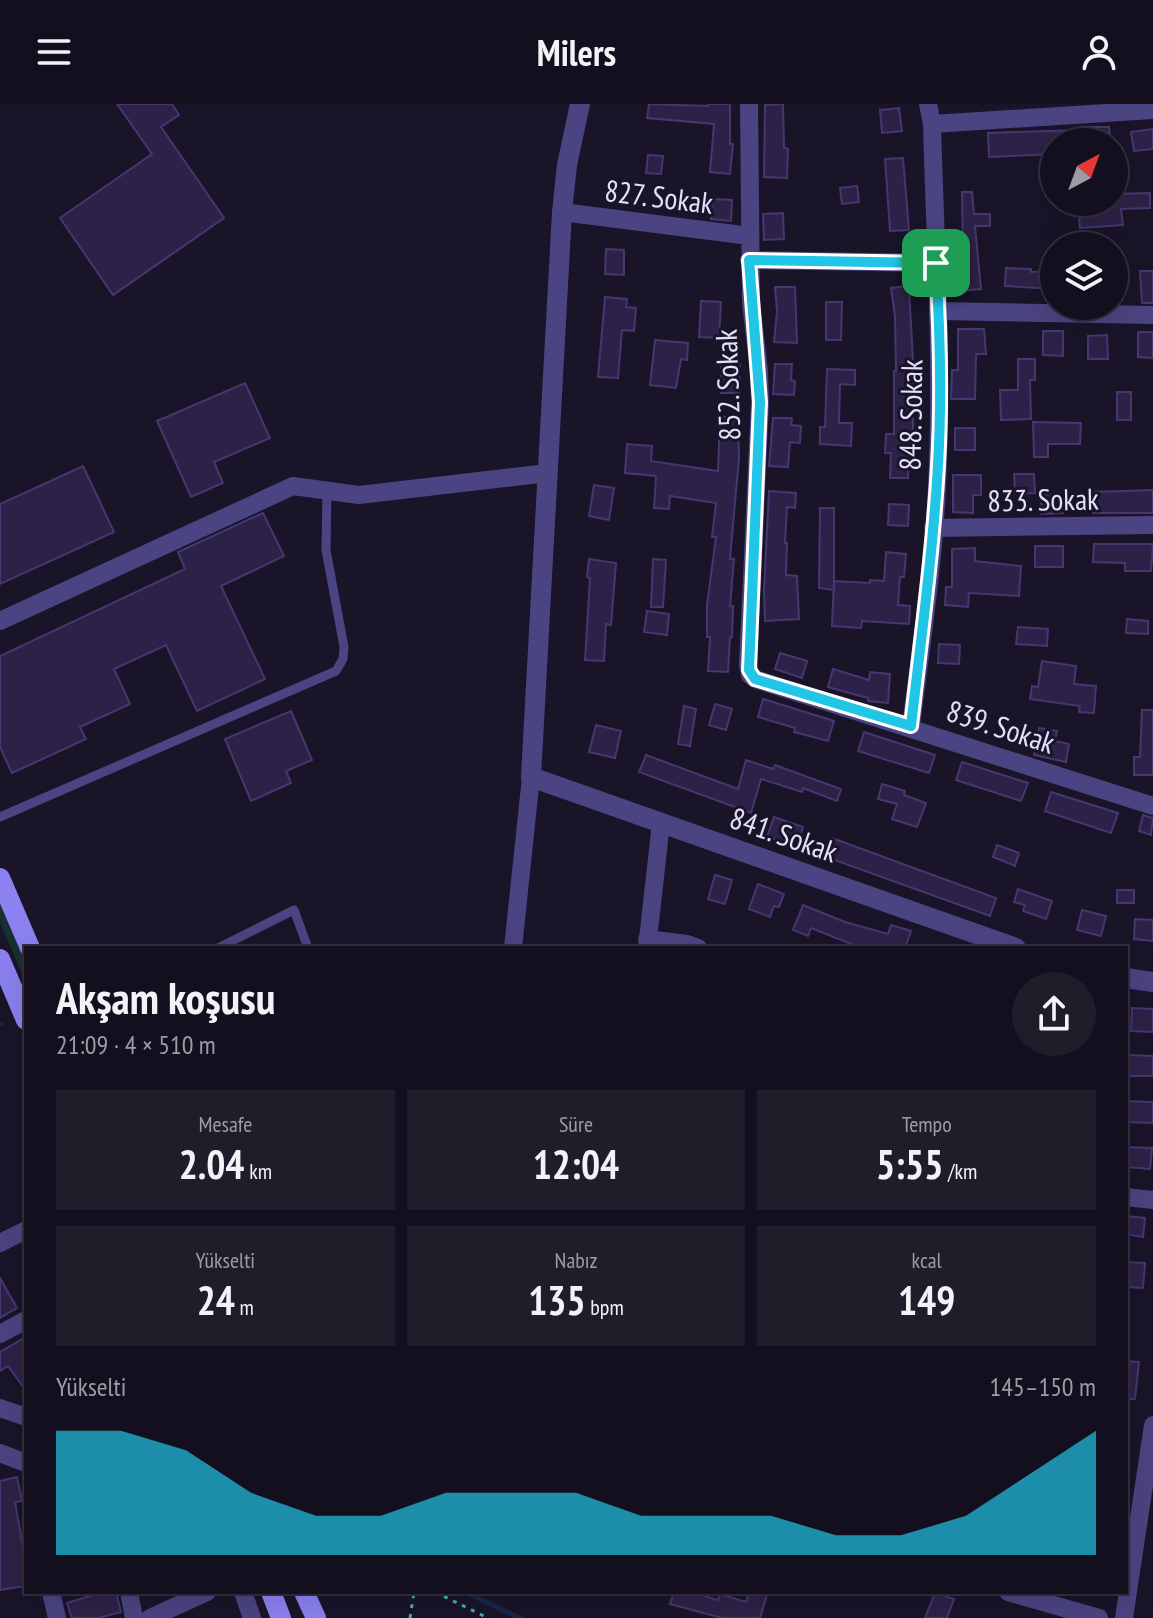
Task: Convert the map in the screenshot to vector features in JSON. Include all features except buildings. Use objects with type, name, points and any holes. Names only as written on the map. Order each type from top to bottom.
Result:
[{"type":"main road","points":[[0,878],[29,946]]},
{"type":"main road","points":[[0,959],[24,1015]]},
{"type":"main road","points":[[272,1594],[281,1618]]},
{"type":"main road","points":[[305,1594],[316,1618]]},
{"type":"street","points":[[513,946],[531,777],[562,212],[567,165],[580,104]]},
{"type":"street","name":"852. Sokak","points":[[748,665],[760,402],[749,260],[749,104]]},
{"type":"street","name":"848. Sokak","points":[[911,726],[938,462],[939,311],[932,124],[928,104]]},
{"type":"street","points":[[932,124],[1153,110]]},
{"type":"street","name":"827. Sokak","points":[[562,212],[750,236]]},
{"type":"street","points":[[749,260],[936,263]]},
{"type":"street","points":[[939,311],[1153,315]]},
{"type":"street","points":[[0,621],[293,486],[359,495],[548,473]]},
{"type":"street","name":"833. Sokak","points":[[933,528],[1153,525]]},
{"type":"street","name":"839. Sokak","points":[[748,665],[750,675],[755,679],[911,726],[1153,806]]},
{"type":"street","name":"841. Sokak","points":[[531,777],[1010,946]]},
{"type":"street","points":[[661,823],[647,944],[692,946]]},
{"type":"street","points":[[1128,978],[1153,982]]},
{"type":"street","points":[[1128,1197],[1153,1200]]},
{"type":"street","points":[[0,1243],[24,1231]]},
{"type":"street","points":[[0,1334],[24,1321]]},
{"type":"street","points":[[0,1408],[24,1416]]},
{"type":"street","points":[[1128,1591],[1153,1425]]},
{"type":"street","points":[[0,1453],[24,1465]]},
{"type":"street","points":[[51,1594],[57,1618]]},
{"type":"street","points":[[129,1594],[134,1618]]},
{"type":"street","points":[[150,1618],[203,1594]]},
{"type":"street","points":[[244,1594],[252,1618]]},
{"type":"street","points":[[1015,1594],[1099,1618]]},
{"type":"street","points":[[1124,1618],[1128,1594]]},
{"type":"lane","points":[[0,817],[336,671],[343,659],[344,647],[326,550],[327,490]]},
{"type":"lane","points":[[222,946],[294,910],[307,946]]},
{"type":"path","points":[[410,1618],[414,1594]]},
{"type":"path","points":[[439,1594],[488,1618]]},
{"type":"green space","points":[[0,901],[24,956],[24,978],[0,923]]},
{"type":"waterway","points":[[469,1594],[520,1618]]},
{"type":"route","points":[[749,260],[936,263],[939,311],[938,462],[931,561],[911,726],[750,675],[760,402],[749,260]]}]
